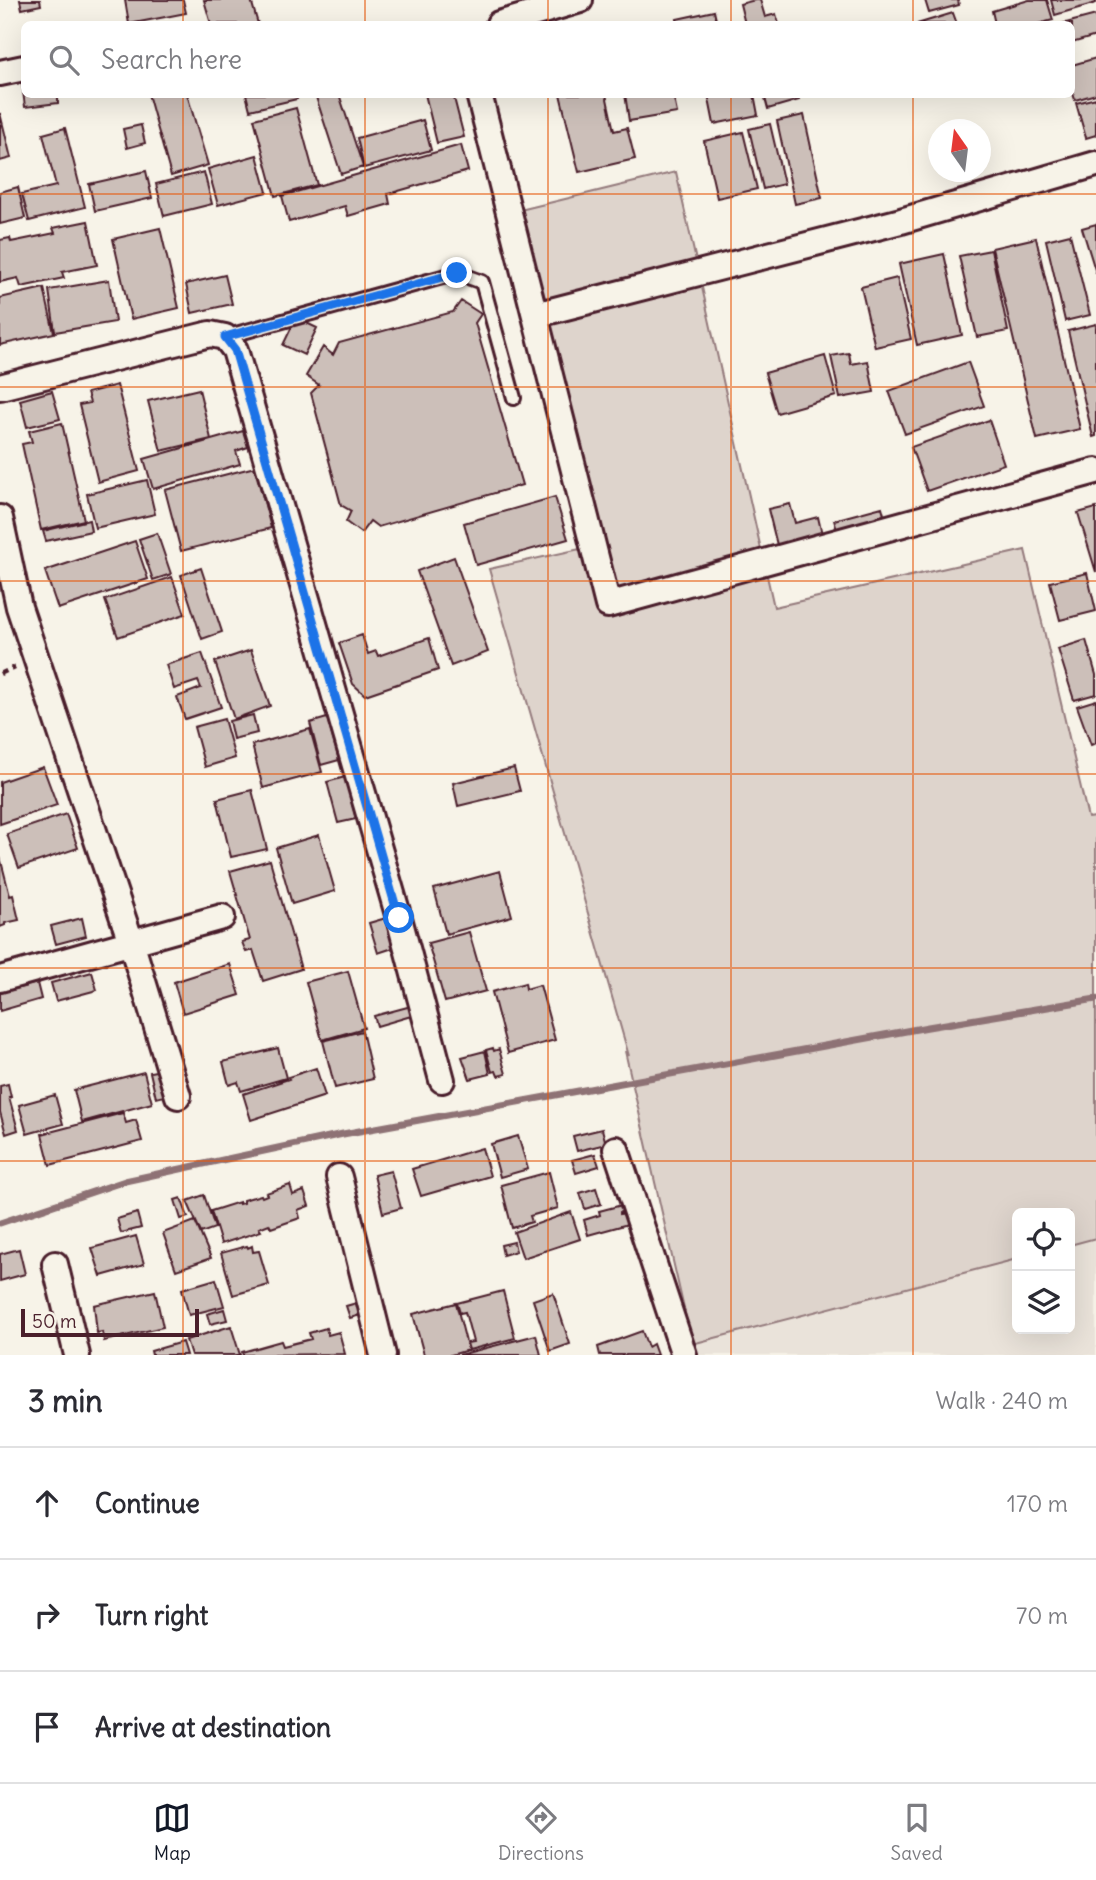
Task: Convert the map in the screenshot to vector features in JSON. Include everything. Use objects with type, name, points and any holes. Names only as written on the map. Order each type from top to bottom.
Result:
[{"type":"street","points":[[509,21],[580,0]]},
{"type":"street","points":[[0,73],[21,69]]},
{"type":"street","points":[[480,98],[608,606],[1096,471]]},
{"type":"street","points":[[535,315],[901,221],[1096,164]]},
{"type":"street","points":[[0,387],[211,334],[225,337],[235,350],[399,918],[442,1080]]},
{"type":"street","points":[[0,518],[19,607],[131,942],[178,1096]]},
{"type":"street","points":[[0,979],[222,917]]},
{"type":"street","points":[[616,1149],[684,1355]]},
{"type":"street","points":[[339,1177],[383,1355]]},
{"type":"street","points":[[55,1264],[78,1355]]},
{"type":"lane","points":[[225,337],[457,273],[482,282],[514,398]]},
{"type":"shaded area","points":[[676,172],[774,607],[1025,550],[1088,818],[1096,817],[1096,1238],[1075,1244],[1075,1208],[1012,1208],[1012,1260],[692,1344],[625,1051],[629,1056],[489,569],[603,544],[520,210]]},
{"type":"shaded area","points":[[1096,1238],[1096,1355],[695,1355],[692,1344],[1012,1260],[1012,1334],[1075,1334],[1075,1244]]},
{"type":"building","points":[[20,0],[40,0],[41,5],[22,9]]},
{"type":"building","points":[[125,0],[183,0],[186,13],[145,21],[128,21]]},
{"type":"building","points":[[204,0],[251,0],[257,21],[210,21]]},
{"type":"building","points":[[760,0],[765,17],[776,14],[778,21],[744,21],[740,4]]},
{"type":"building","points":[[925,0],[958,0],[959,5],[929,13]]},
{"type":"building","points":[[1029,0],[1047,0],[1053,20],[994,21],[992,11]]},
{"type":"building","points":[[1051,0],[1096,0],[1096,3],[1055,15]]},
{"type":"building","points":[[714,11],[716,21],[677,21]]},
{"type":"building","points":[[953,13],[956,21],[927,21]]},
{"type":"building","points":[[1096,15],[1096,36],[1075,42],[1073,21]]},
{"type":"building","points":[[1096,58],[1096,94],[1075,100],[1075,64]]},
{"type":"building","points":[[24,98],[58,98],[58,103],[25,107]]},
{"type":"building","points":[[149,98],[188,98],[208,165],[171,176]]},
{"type":"building","points":[[247,98],[297,98],[297,99],[250,110]]},
{"type":"building","points":[[316,98],[340,98],[363,167],[341,174]]},
{"type":"building","points":[[426,98],[454,98],[464,137],[437,143]]},
{"type":"building","points":[[561,98],[607,98],[614,131],[627,128],[635,159],[579,172]]},
{"type":"building","points":[[626,98],[674,98],[677,113],[629,121]]},
{"type":"building","points":[[709,98],[755,98],[758,115],[714,124]]},
{"type":"building","points":[[765,98],[799,98],[799,100],[768,109]]},
{"type":"building","points":[[1096,98],[1096,135],[1086,138],[1076,103]]},
{"type":"building","points":[[296,108],[317,185],[275,196],[254,119]]},
{"type":"building","points":[[0,113],[11,158],[0,161]]},
{"type":"building","points":[[804,115],[822,198],[795,204],[777,121]]},
{"type":"building","points":[[423,120],[431,150],[364,168],[357,138]]},
{"type":"building","points":[[770,124],[784,184],[763,189],[749,129]]},
{"type":"building","points":[[141,125],[145,143],[127,148],[123,129]]},
{"type":"building","points":[[65,128],[85,207],[29,221],[22,194],[56,186],[43,134]]},
{"type":"building","points":[[743,132],[757,189],[717,198],[704,141]]},
{"type":"building","points":[[461,145],[468,171],[388,194],[390,204],[348,216],[345,206],[289,222],[282,196]]},
{"type":"building","points":[[257,155],[267,192],[218,205],[208,169]]},
{"type":"building","points":[[146,171],[152,198],[95,211],[89,184]]},
{"type":"building","points":[[204,172],[212,204],[164,216],[156,184]]},
{"type":"building","points":[[18,187],[25,218],[0,224],[0,192]]},
{"type":"building","points":[[88,221],[97,265],[62,272],[64,278],[21,287],[18,278],[0,282],[0,240],[10,238],[11,242],[55,233],[53,228]]},
{"type":"building","points":[[1096,224],[1096,273],[1082,228]]},
{"type":"building","points":[[160,228],[179,308],[131,319],[113,239]]},
{"type":"building","points":[[1070,234],[1090,315],[1065,321],[1046,240]]},
{"type":"building","points":[[1036,238],[1080,429],[1037,439],[992,248]]},
{"type":"building","points":[[991,250],[1008,331],[977,337],[959,256]]},
{"type":"building","points":[[944,254],[962,335],[917,345],[899,264]]},
{"type":"building","points":[[225,275],[232,304],[192,313],[186,284]]},
{"type":"building","points":[[897,278],[911,339],[875,347],[861,287]]},
{"type":"building","points":[[109,280],[115,322],[55,332],[49,290]]},
{"type":"building","points":[[44,288],[54,333],[0,345],[0,298]]},
{"type":"building","points":[[461,301],[481,314],[475,323],[522,485],[378,527],[370,521],[361,533],[346,522],[351,511],[341,505],[311,393],[319,385],[306,376],[323,347],[333,355],[339,343],[453,312]]},
{"type":"building","points":[[296,318],[317,328],[304,355],[283,345]]},
{"type":"building","points":[[1096,324],[1096,436],[1093,437],[1068,331]]},
{"type":"building","points":[[849,353],[851,364],[868,361],[874,392],[840,398],[831,356]]},
{"type":"building","points":[[825,356],[836,396],[777,413],[765,373]]},
{"type":"building","points":[[968,362],[984,406],[905,434],[889,391]]},
{"type":"building","points":[[117,385],[139,471],[98,482],[79,405],[90,403],[87,393]]},
{"type":"building","points":[[199,389],[211,439],[161,451],[148,401]]},
{"type":"building","points":[[52,391],[60,419],[27,427],[20,400]]},
{"type":"building","points":[[989,420],[1004,464],[927,491],[911,447]]},
{"type":"building","points":[[62,423],[84,520],[41,530],[22,444],[32,442],[29,431]]},
{"type":"building","points":[[243,431],[248,447],[236,451],[240,464],[153,489],[144,459]]},
{"type":"building","points":[[255,467],[271,528],[181,551],[165,490]]},
{"type":"building","points":[[147,480],[155,514],[95,528],[87,494]]},
{"type":"building","points":[[555,497],[568,539],[476,565],[464,523]]},
{"type":"building","points":[[790,504],[795,523],[818,517],[824,543],[779,553],[768,509]]},
{"type":"building","points":[[882,507],[887,525],[839,537],[834,520]]},
{"type":"building","points":[[1096,508],[1096,572],[1078,513]]},
{"type":"building","points":[[89,520],[91,531],[46,541],[43,531]]},
{"type":"building","points":[[157,533],[171,574],[153,580],[139,539]]},
{"type":"building","points":[[135,541],[148,579],[58,609],[45,571]]},
{"type":"building","points":[[454,557],[488,652],[451,666],[417,571]]},
{"type":"building","points":[[201,568],[222,632],[202,639],[181,575]]},
{"type":"building","points":[[1087,573],[1096,611],[1060,620],[1050,582]]},
{"type":"building","points":[[172,577],[185,614],[118,637],[105,600]]},
{"type":"building","points":[[362,635],[368,654],[376,651],[378,656],[429,638],[438,670],[365,695],[353,684],[339,643]]},
{"type":"building","points":[[1086,640],[1096,675],[1096,694],[1074,700],[1058,649]]},
{"type":"building","points":[[251,650],[270,706],[234,719],[215,662]]},
{"type":"building","points":[[202,653],[221,707],[185,719],[177,697],[201,688],[198,681],[174,689],[166,665]]},
{"type":"building","points":[[1096,700],[1096,743],[1091,745],[1077,706]]},
{"type":"building","points":[[253,715],[257,733],[233,739],[229,721]]},
{"type":"building","points":[[327,718],[339,760],[321,765],[310,723]]},
{"type":"building","points":[[224,719],[235,758],[205,767],[194,727]]},
{"type":"building","points":[[310,729],[322,772],[263,788],[252,745]]},
{"type":"building","points":[[43,767],[57,805],[0,824],[0,782]]},
{"type":"building","points":[[514,768],[520,791],[458,806],[453,783]]},
{"type":"building","points":[[345,777],[356,819],[338,823],[327,782]]},
{"type":"building","points":[[252,790],[267,849],[231,857],[217,799]]},
{"type":"building","points":[[66,814],[78,848],[19,868],[7,834]]},
{"type":"building","points":[[319,835],[335,891],[292,904],[276,848]]},
{"type":"building","points":[[0,857],[19,920],[0,927]]},
{"type":"building","points":[[270,860],[301,969],[263,981],[253,950],[246,952],[242,942],[250,940],[230,871]]},
{"type":"building","points":[[500,871],[512,916],[446,934],[434,889]]},
{"type":"building","points":[[82,918],[86,936],[56,944],[51,926]]},
{"type":"building","points":[[386,918],[396,947],[378,953],[369,923]]},
{"type":"building","points":[[469,932],[486,991],[445,1002],[428,943]]},
{"type":"building","points":[[230,964],[240,995],[183,1013],[174,982]]},
{"type":"building","points":[[348,971],[364,1028],[322,1040],[306,982]]},
{"type":"building","points":[[92,972],[97,990],[56,1001],[51,983]]},
{"type":"building","points":[[37,983],[41,999],[0,1011],[0,993]]},
{"type":"building","points":[[525,983],[526,989],[540,985],[555,1040],[508,1053],[492,992]]},
{"type":"building","points":[[415,1005],[418,1014],[377,1026],[374,1016]]},
{"type":"building","points":[[362,1031],[373,1079],[335,1088],[323,1041]]},
{"type":"building","points":[[278,1048],[286,1078],[241,1091],[238,1082],[229,1085],[223,1062]]},
{"type":"building","points":[[493,1048],[494,1051],[499,1049],[506,1074],[498,1076],[496,1071],[492,1072],[486,1050]]},
{"type":"building","points":[[485,1051],[490,1074],[470,1079],[462,1057]]},
{"type":"building","points":[[316,1068],[325,1096],[251,1120],[243,1094]]},
{"type":"building","points":[[162,1070],[168,1095],[156,1098],[150,1072]]},
{"type":"building","points":[[144,1072],[152,1103],[82,1122],[74,1090]]},
{"type":"building","points":[[8,1084],[18,1130],[6,1134],[0,1112],[0,1086]]},
{"type":"building","points":[[55,1095],[63,1124],[27,1134],[19,1105]]},
{"type":"building","points":[[123,1113],[126,1123],[136,1120],[142,1141],[50,1165],[42,1134]]},
{"type":"building","points":[[602,1129],[606,1144],[577,1151],[573,1136]]},
{"type":"building","points":[[518,1136],[528,1169],[500,1177],[491,1144]]},
{"type":"building","points":[[482,1148],[490,1176],[421,1196],[412,1169]]},
{"type":"building","points":[[595,1154],[599,1166],[576,1173],[572,1160]]},
{"type":"building","points":[[391,1171],[401,1208],[383,1213],[374,1175]]},
{"type":"building","points":[[549,1172],[558,1208],[530,1216],[532,1222],[512,1228],[501,1185]]},
{"type":"building","points":[[290,1185],[293,1195],[304,1191],[309,1206],[298,1210],[300,1218],[271,1228],[269,1224],[259,1228],[261,1231],[221,1244],[211,1211],[243,1203],[243,1200],[261,1195],[262,1197],[267,1195],[266,1193]]},
{"type":"building","points":[[596,1188],[601,1204],[585,1209],[580,1193]]},
{"type":"building","points":[[204,1195],[215,1228],[201,1233],[187,1201]]},
{"type":"building","points":[[181,1198],[188,1217],[181,1219],[175,1200]]},
{"type":"building","points":[[622,1205],[624,1211],[620,1214],[625,1213],[628,1224],[588,1235],[584,1220],[600,1215],[599,1211]]},
{"type":"building","points":[[571,1212],[580,1239],[523,1258],[514,1232]]},
{"type":"building","points":[[137,1213],[141,1228],[121,1233],[117,1219]]},
{"type":"building","points":[[195,1221],[211,1258],[176,1270],[163,1233]]},
{"type":"building","points":[[136,1236],[144,1264],[101,1276],[92,1248]]},
{"type":"building","points":[[514,1242],[516,1251],[503,1255],[501,1245]]},
{"type":"building","points":[[252,1246],[253,1252],[259,1251],[269,1285],[233,1295],[221,1253]]},
{"type":"building","points":[[19,1249],[25,1274],[0,1281],[0,1254]]},
{"type":"building","points":[[216,1279],[224,1306],[189,1315],[182,1289]]},
{"type":"building","points":[[155,1291],[163,1327],[104,1341],[102,1332],[97,1333],[94,1305]]},
{"type":"building","points":[[503,1291],[515,1338],[469,1350],[467,1343],[473,1342],[465,1312],[460,1313],[457,1303]]},
{"type":"building","points":[[553,1293],[570,1344],[550,1351],[533,1300]]},
{"type":"building","points":[[360,1302],[364,1314],[350,1318],[346,1306]]},
{"type":"building","points":[[456,1303],[468,1350],[451,1355],[424,1355],[413,1314]]},
{"type":"building","points":[[224,1309],[227,1320],[210,1324],[207,1314]]},
{"type":"building","points":[[231,1326],[240,1355],[191,1355],[186,1340]]},
{"type":"building","points":[[326,1328],[328,1335],[339,1332],[345,1354],[243,1355],[242,1352],[281,1341],[283,1346],[311,1339],[309,1333]]},
{"type":"building","points":[[642,1331],[648,1347],[653,1344],[657,1355],[600,1355],[598,1347]]},
{"type":"building","points":[[536,1335],[541,1355],[459,1355]]},
{"type":"building","points":[[182,1342],[186,1355],[152,1355],[151,1351]]},
{"type":"waterway","points":[[0,1223],[125,1181],[343,1134],[1096,999]]},
{"type":"route","points":[[399,918],[235,350],[225,337],[457,273]]}]
